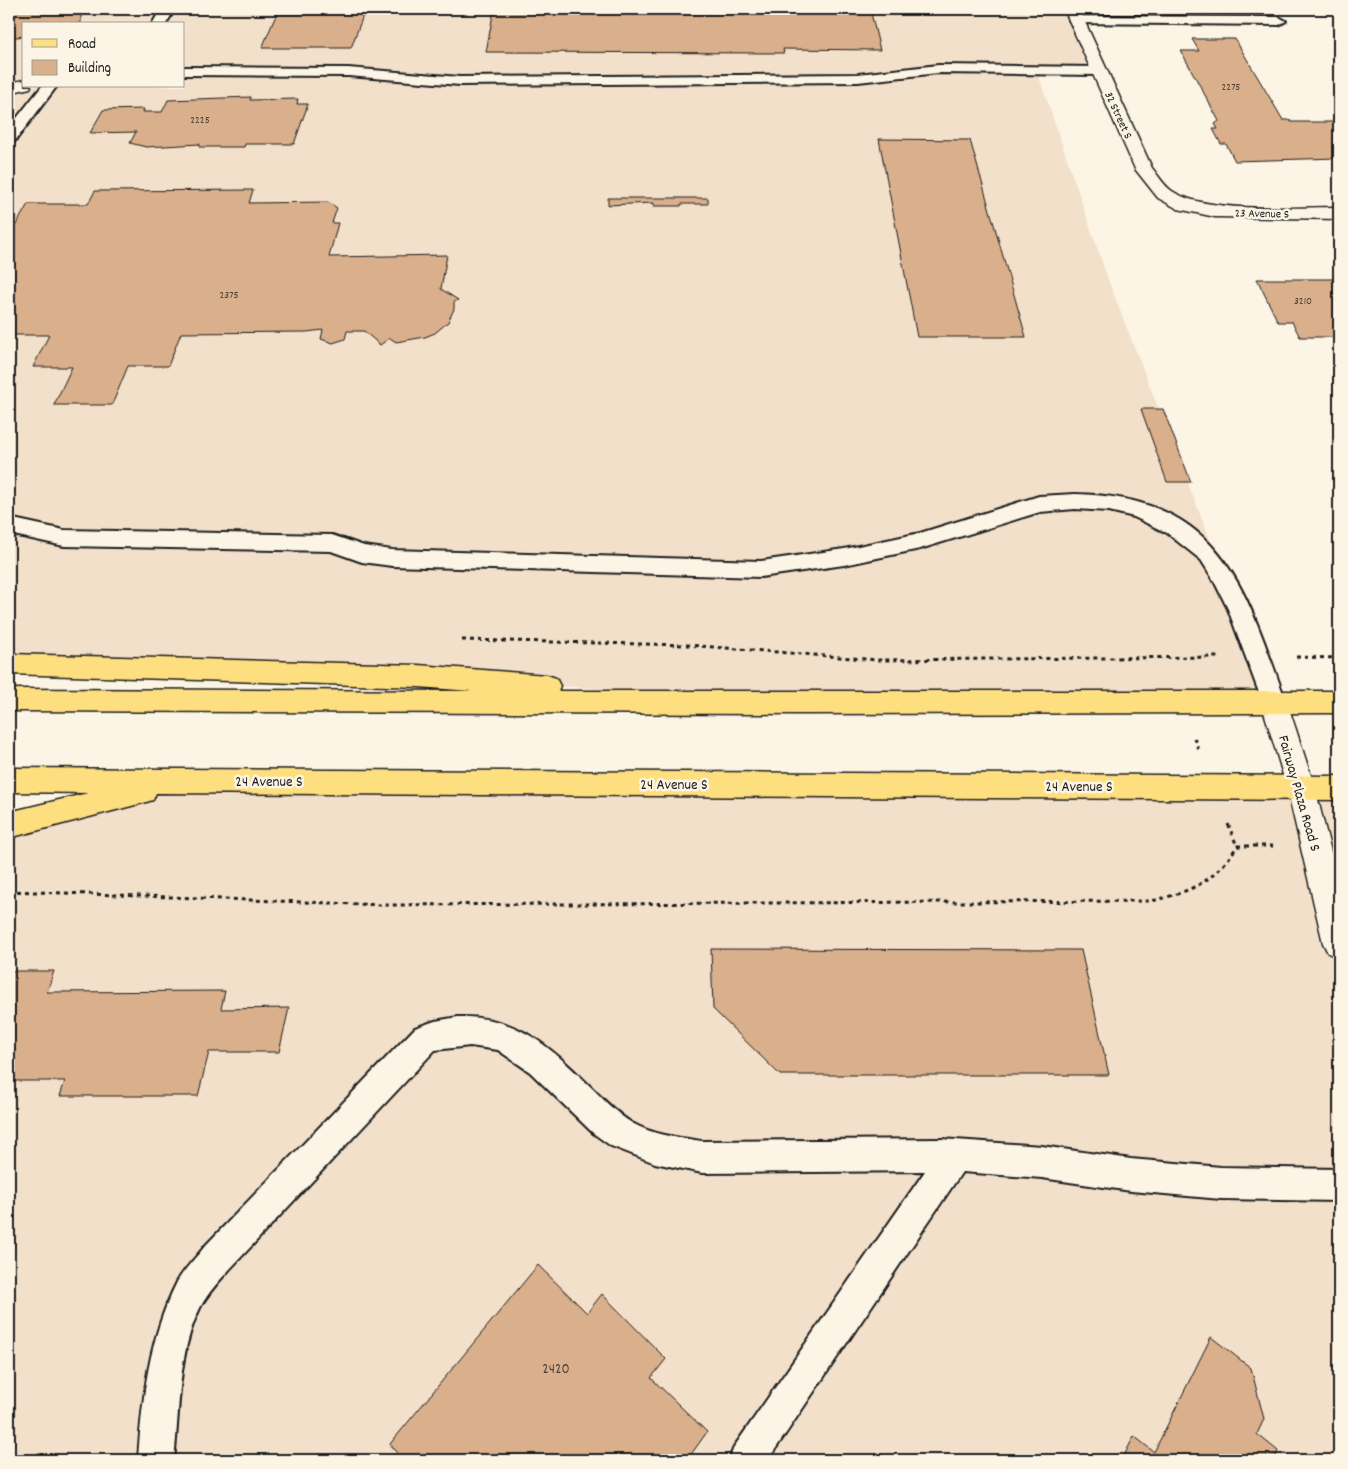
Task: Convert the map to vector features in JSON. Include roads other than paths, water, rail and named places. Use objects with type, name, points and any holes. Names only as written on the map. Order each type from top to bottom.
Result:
[{"type":"main road","points":[[9,664],[418,676],[796,704]]},
{"type":"main road","points":[[9,700],[796,704],[1339,702]]},
{"type":"main road","name":"24 Avenue S","points":[[9,780],[1339,788]]},
{"type":"main road","points":[[9,824],[183,781]]},
{"type":"street","name":"32 Street S","points":[[1074,14],[1098,71],[1144,169],[1164,194],[1185,205]]},
{"type":"street","points":[[9,78],[22,78]]},
{"type":"street","points":[[9,88],[22,85]]},
{"type":"street","name":"23 Avenue S","points":[[1185,205],[1215,211],[1247,213],[1339,213]]},
{"type":"street","name":"Fairway Plaza Road S","points":[[1274,702],[1300,788],[1339,944]]},
{"type":"lane","points":[[160,22],[168,9]]},
{"type":"lane","points":[[1074,14],[1279,21]]},
{"type":"lane","points":[[185,71],[348,72],[460,81],[858,78],[938,69],[1098,71]]},
{"type":"lane","points":[[9,138],[48,88]]},
{"type":"lane","points":[[9,526],[64,538],[332,544],[362,554],[392,558],[761,569],[844,557],[920,541],[1039,504],[1107,502],[1130,507],[1157,517],[1187,534],[1211,557],[1224,578],[1258,657],[1274,702]]},
{"type":"lane","points":[[156,1460],[163,1394],[174,1336],[189,1294],[223,1251],[425,1038],[445,1033],[488,1034],[513,1041],[560,1080],[611,1128],[632,1140],[655,1149],[702,1157],[954,1156],[1042,1162],[1132,1175],[1221,1183],[1339,1185]]},
{"type":"lane","points":[[747,1460],[954,1156]]}]
